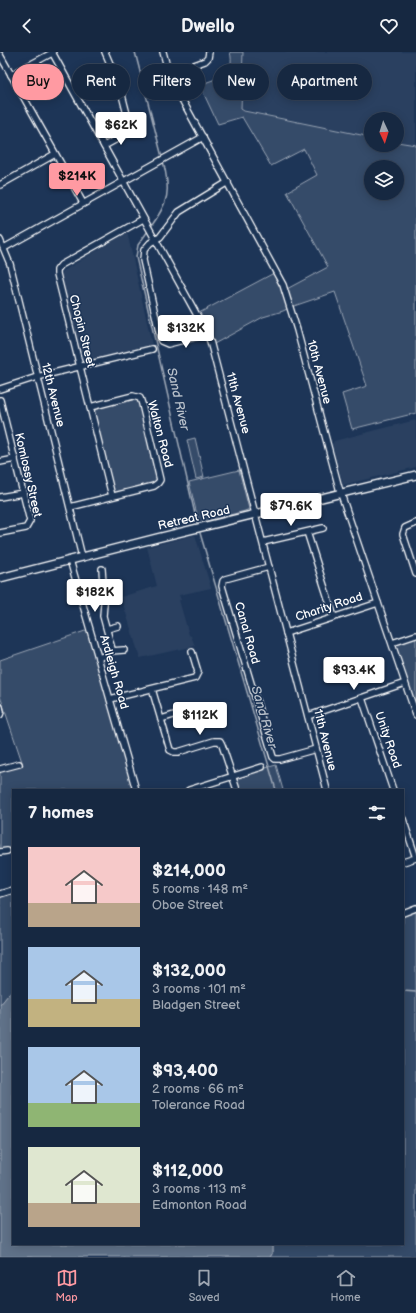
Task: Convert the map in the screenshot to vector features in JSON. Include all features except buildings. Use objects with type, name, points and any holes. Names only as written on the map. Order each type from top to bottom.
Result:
[{"type":"main road","name":"Retreat Road","points":[[0,578],[416,475]]},
{"type":"street","points":[[31,64],[52,52]]},
{"type":"street","name":"11th Avenue","points":[[52,52],[155,238],[207,334],[212,347],[327,789]]},
{"type":"street","points":[[104,146],[126,134],[129,130],[120,87],[105,52]]},
{"type":"street","name":"10th Avenue","points":[[163,52],[166,64]]},
{"type":"street","points":[[197,64],[205,61],[208,58],[209,52]]},
{"type":"street","points":[[0,54],[12,75]]},
{"type":"street","points":[[26,100],[83,203]]},
{"type":"street","name":"10th Avenue","points":[[183,100],[286,291],[341,493],[416,715]]},
{"type":"street","points":[[4,248],[203,136]]},
{"type":"street","points":[[0,185],[56,154]]},
{"type":"street","points":[[207,334],[168,344],[161,341],[143,260],[144,250],[155,238],[161,236],[179,212],[228,182]]},
{"type":"street","name":"Chopin Street","points":[[112,496],[57,276],[57,270],[65,262],[144,219]]},
{"type":"street","name":"12th Avenue","points":[[0,240],[10,264],[82,557]]},
{"type":"street","points":[[0,389],[37,377],[152,349]]},
{"type":"street","name":"Walton Road","points":[[70,507],[154,486],[158,483],[160,477],[140,398],[133,396],[90,408]]},
{"type":"street","name":"Komlossy Street","points":[[0,400],[3,425],[15,459],[30,521],[29,525],[22,530],[0,533]]},
{"type":"street","points":[[0,462],[15,459]]},
{"type":"street","points":[[0,497],[23,493]]},
{"type":"street","points":[[416,523],[404,528],[403,534],[416,574]]},
{"type":"street","points":[[263,542],[323,528]]},
{"type":"street","points":[[307,532],[334,617]]},
{"type":"street","name":"Ardleigh Road","points":[[70,560],[136,789]]},
{"type":"street","name":"Canal Road","points":[[269,567],[225,579],[222,584],[272,755],[275,759],[280,760],[316,748]]},
{"type":"street","points":[[102,569],[105,591],[103,616],[111,651]]},
{"type":"street","name":"Charity Road","points":[[286,633],[378,602]]},
{"type":"street","points":[[107,629],[118,626]]},
{"type":"street","points":[[392,643],[416,635]]},
{"type":"street","points":[[111,651],[120,652],[124,650]]},
{"type":"street","points":[[98,658],[108,655],[111,651]]},
{"type":"street","points":[[110,699],[193,678],[198,672],[192,652]]},
{"type":"street","points":[[308,716],[405,683]]},
{"type":"street","points":[[152,689],[169,748],[174,752],[214,741],[220,741],[237,789]]},
{"type":"street","name":"Unity Road","points":[[362,698],[393,789]]},
{"type":"street","points":[[161,719],[193,709]]},
{"type":"street","points":[[0,769],[19,764]]},
{"type":"street","points":[[192,789],[262,767]]},
{"type":"street","points":[[404,822],[416,858],[404,862]]},
{"type":"street","points":[[0,852],[7,851]]},
{"type":"street","points":[[0,894],[12,890]]},
{"type":"street","points":[[404,913],[416,908]]},
{"type":"shaded area","points":[[230,52],[243,52],[243,64],[230,64]]},
{"type":"shaded area","points":[[243,52],[416,52],[416,145],[404,143],[404,112],[364,112],[364,135],[241,109],[241,100],[269,100],[269,64],[243,64]]},
{"type":"shaded area","points":[[213,80],[213,100],[241,100],[241,109],[244,111],[364,136],[364,152],[404,152],[404,143],[416,145],[416,413],[352,429],[342,394],[367,386],[335,292],[263,317],[214,344],[199,313],[274,273],[283,291],[328,267],[287,192],[317,175],[304,149],[271,166],[242,117],[218,124],[205,96],[205,83]]},
{"type":"shaded area","points":[[127,232],[152,345],[83,362],[60,273]]},
{"type":"shaded area","points":[[135,398],[139,401],[157,481],[155,483],[118,493],[114,492],[94,412],[96,409]]},
{"type":"shaded area","points":[[416,420],[416,467],[343,485],[332,445],[334,441]]},
{"type":"shaded area","points":[[195,438],[204,477],[196,479],[187,440]]},
{"type":"shaded area","points":[[239,470],[249,509],[199,523],[189,482]]},
{"type":"shaded area","points":[[195,535],[211,588],[179,595],[181,600],[179,600],[189,635],[191,636],[195,646],[140,658],[121,597],[157,586],[147,547]]},
{"type":"shaded area","points":[[88,630],[134,789],[12,789],[12,851],[8,852],[0,850],[0,771],[23,765],[0,696],[0,660]]},
{"type":"shaded area","points":[[416,637],[416,708],[396,647],[397,644]]},
{"type":"shaded area","points":[[276,765],[283,789],[239,789],[236,781],[239,776]]},
{"type":"shaded area","points":[[12,892],[12,990],[0,1005],[0,896]]},
{"type":"shaded area","points":[[416,910],[416,1257],[270,1257],[272,1254],[272,1245],[404,1245],[404,916]]},
{"type":"shaded area","points":[[12,990],[12,1245],[272,1245],[272,1254],[270,1257],[0,1257],[0,1005]]},
{"type":"waterway","name":"Sand River","points":[[135,52],[162,157]]},
{"type":"waterway","name":"Sand River","points":[[150,228],[161,211],[167,196],[166,171],[163,161]]},
{"type":"waterway","name":"Sand River","points":[[148,231],[138,245],[136,257],[197,523]]},
{"type":"waterway","name":"Sand River","points":[[200,533],[276,789]]},
{"type":"waterway","name":"Sand River","points":[[404,991],[416,992]]}]
